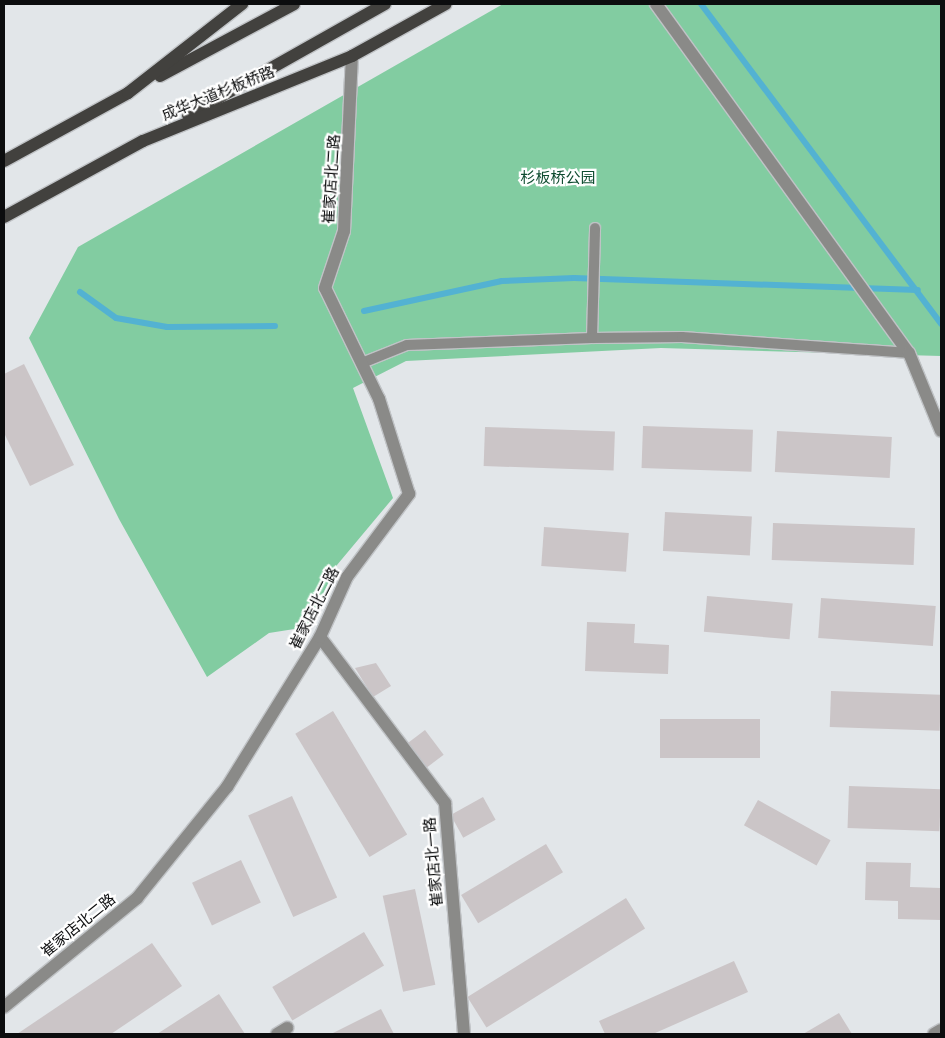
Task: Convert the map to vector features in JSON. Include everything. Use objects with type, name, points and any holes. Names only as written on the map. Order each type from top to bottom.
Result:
[{"type":"main road","points":[[128,93],[242,4]]},
{"type":"main road","points":[[4,161],[294,4]]},
{"type":"main road","points":[[142,141],[385,4]]},
{"type":"main road","name":"成华大道杉板桥路","points":[[4,217],[142,141],[352,56],[446,4]]},
{"type":"street","points":[[656,4],[909,353],[941,431]]},
{"type":"street","name":"崔家店北二路","points":[[4,1007],[137,898],[227,787],[320,637],[346,577],[409,494],[380,400],[325,288],[344,231],[352,56]]},
{"type":"street","name":"崔家店北一路","points":[[320,637],[445,803],[464,1034]]},
{"type":"street","points":[[934,1034],[941,1030]]},
{"type":"lane","points":[[592,338],[595,228]]},
{"type":"lane","points":[[362,363],[407,344],[592,338],[682,337],[909,353]]},
{"type":"green space","name":"杉板桥公园","points":[[503,4],[941,4],[941,356],[661,348],[406,361],[353,388],[393,498],[337,565],[307,627],[269,633],[207,677],[119,519],[29,338],[78,247]]},
{"type":"building","points":[[24,364],[74,465],[30,486],[4,433],[4,374]]},
{"type":"building","points":[[643,426],[753,430],[751,472],[642,468]]},
{"type":"building","points":[[485,427],[615,432],[614,471],[484,466]]},
{"type":"building","points":[[777,431],[892,437],[890,478],[775,472]]},
{"type":"building","points":[[665,512],[752,517],[750,555],[663,551]]},
{"type":"building","points":[[773,523],[915,528],[914,565],[772,560]]},
{"type":"building","points":[[544,527],[629,533],[626,572],[541,566]]},
{"type":"building","points":[[707,596],[793,603],[790,639],[704,632]]},
{"type":"building","points":[[821,598],[936,606],[933,646],[818,638]]},
{"type":"building","points":[[587,622],[635,624],[634,643],[669,645],[668,674],[585,671]]},
{"type":"building","points":[[376,663],[391,686],[373,697],[355,668]]},
{"type":"building","points":[[831,691],[941,695],[940,731],[830,727]]},
{"type":"building","points":[[333,711],[407,834],[369,857],[295,734]]},
{"type":"building","points":[[660,719],[760,719],[760,758],[660,758]]},
{"type":"building","points":[[425,730],[444,755],[427,767],[408,743]]},
{"type":"building","points":[[849,786],[941,789],[939,831],[848,828]]},
{"type":"building","points":[[292,796],[337,897],[293,917],[248,816]]},
{"type":"building","points":[[483,797],[496,820],[463,838],[451,815]]},
{"type":"building","points":[[758,800],[831,840],[817,866],[744,825]]},
{"type":"building","points":[[546,844],[563,872],[478,923],[461,895]]},
{"type":"building","points":[[241,860],[261,903],[212,925],[192,883]]},
{"type":"building","points":[[866,862],[911,863],[910,887],[941,888],[941,920],[898,919],[898,901],[865,900]]},
{"type":"building","points":[[415,889],[435,985],[403,992],[383,896]]},
{"type":"building","points":[[626,898],[645,929],[486,1028],[467,997]]},
{"type":"building","points":[[364,932],[384,965],[292,1021],[272,987]]},
{"type":"building","points":[[152,943],[182,986],[111,1034],[17,1034]]},
{"type":"building","points":[[734,961],[748,992],[653,1034],[605,1034],[599,1021]]},
{"type":"building","points":[[219,994],[245,1034],[157,1034]]},
{"type":"building","points":[[381,1009],[394,1034],[331,1034]]},
{"type":"building","points":[[839,1013],[852,1034],[803,1034]]},
{"type":"waterway","points":[[701,4],[941,324]]},
{"type":"waterway","points":[[364,311],[502,281],[574,278],[918,290]]},
{"type":"waterway","points":[[80,292],[116,318],[167,327],[275,326]]}]
